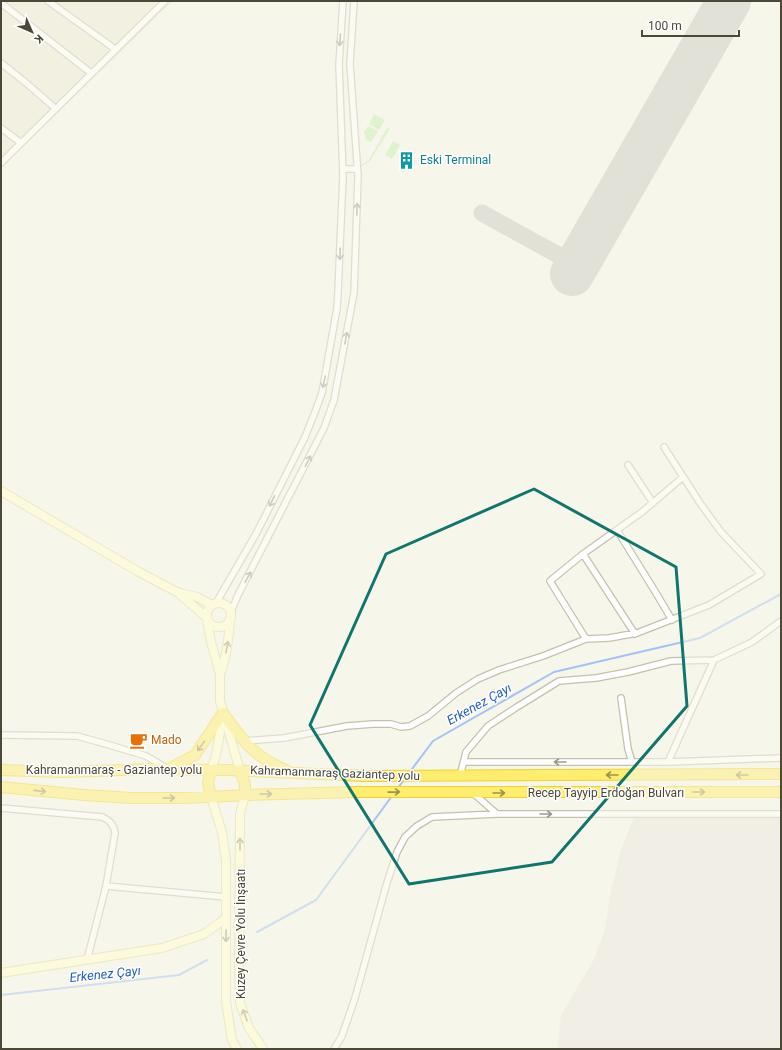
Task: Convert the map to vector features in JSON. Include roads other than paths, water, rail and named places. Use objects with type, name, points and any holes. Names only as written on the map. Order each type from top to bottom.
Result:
[{"type":"highway","points":[[168,770],[195,755],[223,713],[244,741],[258,755],[293,773]]},
{"type":"highway","name":"Kahramanmaraş - Gaziantep yolu","points":[[1,770],[63,772],[152,769],[227,770]]},
{"type":"highway","points":[[211,770],[208,783],[211,797]]},
{"type":"highway","name":"Kahramanmaraş Gaziantep yolu","points":[[227,770],[364,776],[442,776]]},
{"type":"highway","points":[[240,770],[245,784],[245,795]]},
{"type":"highway","name":"Recep Tayyip Erdoğan Bulvarı","points":[[442,776],[781,774]]},
{"type":"highway","name":"Kahramanmaraş - Gaziantep yolu","points":[[1,787],[132,798],[227,796]]},
{"type":"highway","name":"Kahramanmaraş Gaziantep yolu","points":[[227,796],[357,792],[432,792]]},
{"type":"highway","name":"Recep Tayyip Erdoğan Bulvarı","points":[[432,792],[781,792]]},
{"type":"main road","points":[[1,491],[126,565],[177,592],[207,618],[213,626],[217,627],[225,625],[230,615]]},
{"type":"main road","points":[[177,592],[197,597],[214,604],[223,603],[229,608],[229,636],[225,661],[220,674]]},
{"type":"main road","points":[[214,604],[207,610],[207,618],[211,642],[220,674],[220,700],[240,770]]},
{"type":"main road","points":[[211,770],[216,755],[223,713]]},
{"type":"main road","name":"Kuzey Çevre Yolu İnşaatı","points":[[245,795],[240,814],[240,1003],[249,1028],[263,1049]]},
{"type":"main road","points":[[211,797],[222,832],[226,861],[226,1002],[232,1040],[237,1049]]},
{"type":"main road","points":[[1,973],[162,948],[204,934],[226,918]]},
{"type":"street","points":[[48,1],[115,49]]},
{"type":"street","points":[[214,604],[235,571],[266,513],[305,436],[316,412],[322,393],[337,308],[343,169],[339,65],[343,1]]},
{"type":"street","points":[[230,615],[238,595],[324,428],[334,400],[354,293],[357,169],[350,64],[354,1]]},
{"type":"street","points":[[1,163],[161,2]]},
{"type":"street","points":[[1,3],[91,73]]},
{"type":"street","points":[[1,63],[56,109]]},
{"type":"street","points":[[1,128],[21,143]]},
{"type":"street","points":[[343,169],[357,169]]},
{"type":"street","points":[[244,741],[284,738],[346,726],[391,724],[401,727],[410,726],[428,716],[456,693],[478,679],[586,639],[609,638],[635,634],[709,605],[761,574],[721,532],[664,448]]},
{"type":"street","points":[[628,465],[653,503]]},
{"type":"street","points":[[586,639],[550,581],[583,554],[653,503],[683,477]]},
{"type":"street","points":[[617,530],[672,620]]},
{"type":"street","points":[[583,554],[635,634]]},
{"type":"street","points":[[460,776],[466,752],[488,726],[559,681],[596,678],[628,672],[671,661],[714,660],[752,642],[781,621]]},
{"type":"street","points":[[668,762],[714,660]]},
{"type":"street","points":[[620,698],[628,749],[632,762]]},
{"type":"street","points":[[1,735],[77,736],[146,756],[168,770]]},
{"type":"street","points":[[464,762],[668,762],[781,758]]},
{"type":"street","points":[[473,793],[497,814]]},
{"type":"street","points":[[1,808],[102,817],[107,819],[113,825],[115,833],[106,886],[87,960]]},
{"type":"street","points":[[334,1049],[342,1036],[355,998],[397,852],[405,837],[417,826],[432,817],[497,814],[781,814]]},
{"type":"street","points":[[106,886],[226,897]]},
{"type":"waterway","name":"Erkenez Çayı","points":[[409,773],[433,741],[554,672],[700,638],[781,594]]},
{"type":"waterway","name":"Erkenez Çayı","points":[[397,789],[404,780]]},
{"type":"waterway","name":"Erkenez Çayı","points":[[257,932],[316,900],[392,796]]},
{"type":"waterway","name":"Erkenez Çayı","points":[[1,995],[179,975],[207,960]]},
{"type":"place","name":"Eski Terminal","points":[[407,160]]},
{"type":"place","name":"Mado","points":[[138,740]]}]
